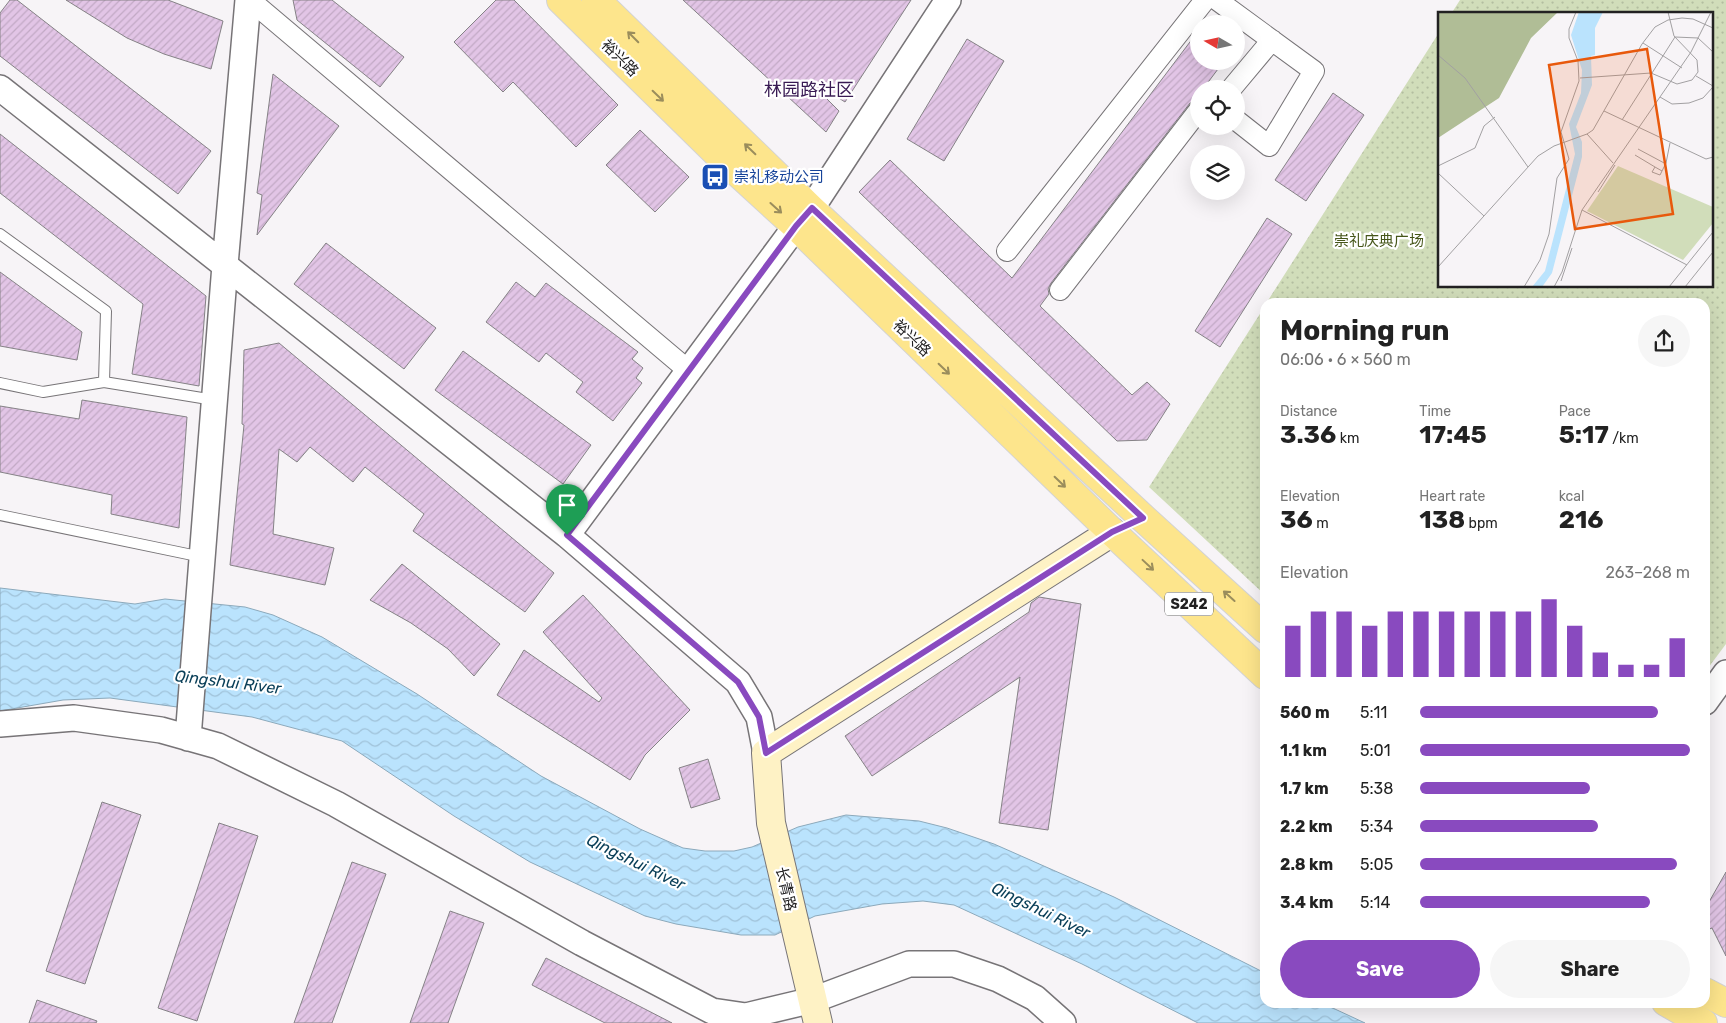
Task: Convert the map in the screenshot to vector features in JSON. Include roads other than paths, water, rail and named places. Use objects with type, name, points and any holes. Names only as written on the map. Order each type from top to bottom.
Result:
[{"type":"main road","name":"裕兴路","points":[[561,0],[726,162],[804,217],[1260,624]]},
{"type":"main road","name":"裕兴路","points":[[596,0],[804,217],[1112,532],[1260,670]]},
{"type":"main road","points":[[766,753],[1112,532]]},
{"type":"main road","name":"长青路","points":[[766,753],[771,823],[816,1012]]},
{"type":"main road","points":[[1710,995],[1726,1003]]},
{"type":"main road","points":[[1677,1008],[1703,1023]]},
{"type":"street","points":[[189,726],[225,265],[249,0]]},
{"type":"street","points":[[249,0],[689,371]]},
{"type":"street","points":[[567,535],[804,217],[948,0]]},
{"type":"street","points":[[1007,252],[1205,0]]},
{"type":"street","points":[[1217,0],[1314,71],[1269,146],[1245,127]]},
{"type":"street","points":[[1239,80],[1272,40]]},
{"type":"street","points":[[0,88],[567,535],[738,682],[759,717],[766,753]]},
{"type":"street","points":[[1060,290],[1190,122]]},
{"type":"street","points":[[1112,532],[1143,518]]},
{"type":"street","points":[[1710,695],[1726,674]]},
{"type":"street","points":[[0,724],[74,718],[161,730],[189,726],[218,746],[336,804],[582,943],[712,1010],[746,1016],[816,1012],[909,964],[954,964],[998,979],[1035,998],[1063,1023]]},
{"type":"lane","points":[[0,234],[106,310],[104,382]]},
{"type":"lane","points":[[0,383],[43,392],[104,382],[214,400]]},
{"type":"lane","points":[[0,515],[202,557]]},
{"type":"water","name":"Qingshui River","points":[[0,588],[135,604],[165,599],[245,607],[273,615],[322,637],[417,694],[541,776],[640,829],[683,848],[705,851],[734,851],[752,847],[798,827],[846,815],[919,821],[947,828],[994,844],[1114,897],[1260,970],[1260,1008],[1333,1008],[1365,1023],[1198,1023],[1082,964],[954,905],[923,901],[882,904],[815,916],[775,935],[741,935],[676,924],[645,916],[530,862],[454,816],[342,741],[252,717],[110,698],[63,700],[0,711]]},
{"type":"place","name":"崇礼移动公司","points":[[715,177]]},
{"type":"district","name":"林园路社区","points":[[809,90]]},
{"type":"park label","name":"崇礼庆典广场","points":[[1379,241]]}]
